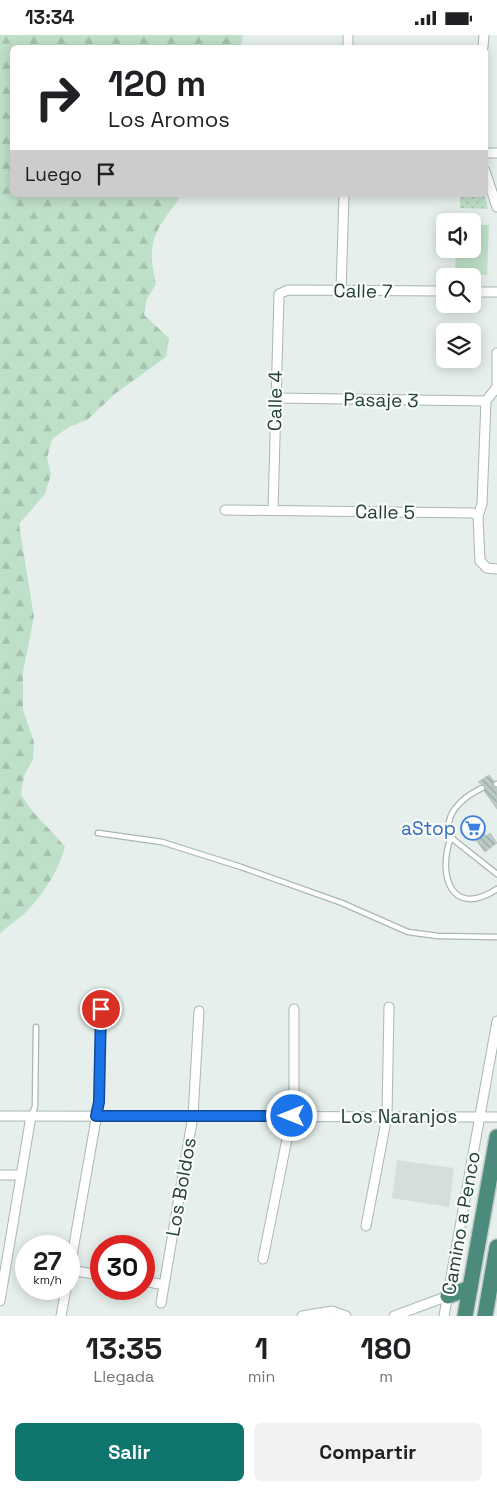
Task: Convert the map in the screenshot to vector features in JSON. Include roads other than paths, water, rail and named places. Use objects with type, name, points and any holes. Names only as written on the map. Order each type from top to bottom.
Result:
[{"type":"highway","name":"Camino a Penco","points":[[465,1316],[497,1137]]},
{"type":"highway","name":"Camino a Penco","points":[[484,1316],[497,1247]]},
{"type":"highway","points":[[448,1296],[470,1289]]},
{"type":"street","points":[[488,180],[497,207]]},
{"type":"street","points":[[341,290],[344,197]]},
{"type":"street","name":"Calle 7","points":[[281,292],[288,290],[436,291]]},
{"type":"street","name":"Calle 4","points":[[273,511],[278,299],[281,292]]},
{"type":"street","points":[[481,292],[497,292]]},
{"type":"street","points":[[497,353],[497,386],[486,401],[482,505],[478,516],[480,561],[487,568],[497,569]]},
{"type":"street","name":"Pasaje 3","points":[[275,398],[486,401]]},
{"type":"street","name":"Calle 5","points":[[225,510],[473,513],[478,516]]},
{"type":"street","points":[[366,1226],[387,1116],[389,1007]]},
{"type":"street","points":[[75,1235],[99,1102],[101,1009]]},
{"type":"street","points":[[263,1259],[292,1116],[294,1009]]},
{"type":"street","name":"Los Boldos","points":[[161,1303],[194,1116],[199,1011]]},
{"type":"street","points":[[434,1316],[444,1315],[497,1021]]},
{"type":"street","name":"Los Naranjos","points":[[0,1116],[497,1117]]},
{"type":"street","points":[[0,1301],[31,1116]]},
{"type":"street","points":[[0,1175],[21,1175]]},
{"type":"street","points":[[155,1283],[164,1285]]},
{"type":"street","points":[[394,1316],[448,1296]]},
{"type":"street","points":[[61,1316],[64,1300]]},
{"type":"street","points":[[302,1316],[332,1311],[346,1316]]},
{"type":"lane","points":[[482,788],[465,797],[451,814],[451,837],[445,865],[446,879],[452,889],[468,898],[485,895],[497,889]]},
{"type":"lane","points":[[98,833],[162,842],[241,867],[342,903],[408,932],[438,936],[497,937]]},
{"type":"lane","points":[[451,837],[469,854],[497,874]]},
{"type":"lane","points":[[31,1116],[35,1107],[36,1027]]},
{"type":"place","name":"aStop","points":[[473,828]]}]
